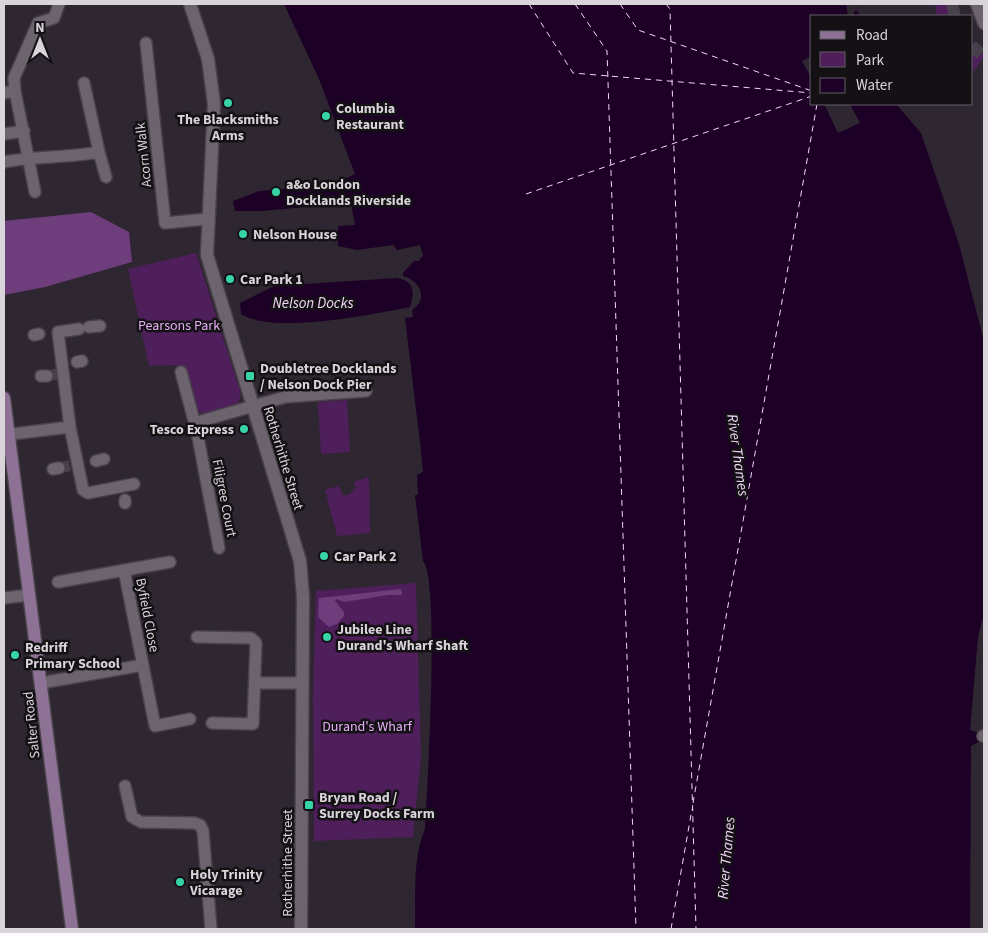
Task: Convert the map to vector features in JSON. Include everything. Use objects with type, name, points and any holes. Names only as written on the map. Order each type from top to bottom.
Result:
[{"type":"main road","name":"Salter Road","points":[[4,398],[6,435],[41,683],[72,929]]},
{"type":"street","points":[[35,192],[24,131],[9,92],[38,23],[54,18],[59,4]]},
{"type":"street","name":"Rotherhithe Street","points":[[190,4],[208,59],[214,104],[207,219],[207,255],[300,561],[303,597],[301,929]]},
{"type":"street","points":[[977,4],[984,23]]},
{"type":"street","name":"Acorn Walk","points":[[146,43],[165,223],[207,219]]},
{"type":"street","points":[[84,83],[106,177]]},
{"type":"street","points":[[4,134],[24,131]]},
{"type":"street","points":[[4,162],[30,157],[83,155],[99,152]]},
{"type":"street","points":[[89,327],[45,333],[62,369],[70,427],[87,462],[83,490],[88,493],[126,493]]},
{"type":"street","name":"Filigree Court","points":[[181,372],[201,453],[219,548]]},
{"type":"street","points":[[194,423],[252,408],[285,397],[366,391]]},
{"type":"street","points":[[6,435],[70,427]]},
{"type":"street","name":"Byfield Close","points":[[58,582],[170,562]]},
{"type":"street","name":"Byfield Close","points":[[124,570],[155,726],[190,719]]},
{"type":"street","points":[[4,598],[29,595]]},
{"type":"street","points":[[197,637],[251,638],[256,643],[254,724],[212,723]]},
{"type":"street","name":"Byfield Close","points":[[41,683],[143,665]]},
{"type":"street","points":[[255,683],[301,683]]},
{"type":"street","points":[[124,786],[132,817],[141,822],[194,823],[200,825],[203,831],[211,929]]},
{"type":"green space","points":[[935,4],[954,4],[957,15],[937,15]]},
{"type":"green space","points":[[973,43],[984,56],[975,70],[973,69]]},
{"type":"green space","name":"Pearsons Park","points":[[196,253],[241,394],[237,406],[212,415],[202,413],[180,399],[176,365],[149,366],[128,269]]},
{"type":"green space","points":[[347,400],[350,452],[321,454],[318,402]]},
{"type":"green space","points":[[369,477],[370,533],[337,536],[325,490],[338,486],[343,495],[349,495],[356,488],[354,482]]},
{"type":"green space","name":"Durand's Wharf","points":[[416,583],[421,757],[413,837],[314,841],[313,695],[316,591]]},
{"type":"shaded area","points":[[91,212],[129,232],[132,262],[45,287],[4,295],[4,221]]},
{"type":"shaded area","points":[[401,589],[402,595],[388,595],[344,602],[336,599],[335,601],[344,612],[344,616],[337,624],[329,627],[318,617],[319,598]]},
{"type":"water","name":"River Thames","points":[[284,4],[857,4],[859,15],[810,15],[810,105],[897,105],[921,133],[959,244],[984,341],[984,613],[978,637],[970,730],[980,733],[979,742],[971,746],[970,929],[415,929],[416,865],[425,829],[432,644],[428,576],[423,561],[415,495],[418,495],[417,475],[423,472],[405,318],[413,317],[412,310],[420,301],[421,295],[414,281],[403,276],[403,273],[414,261],[419,261],[423,255],[420,245],[397,250],[393,245],[357,250],[338,246],[338,226],[355,225],[351,203],[261,211],[235,211],[233,201],[259,191],[333,185],[355,174],[319,79]]},
{"type":"water","name":"Nelson Docks","points":[[397,278],[408,282],[412,288],[413,296],[410,307],[349,318],[299,323],[276,323],[256,320],[241,314],[240,303],[274,286]]},
{"type":"pier","points":[[846,4],[857,4],[858,11],[854,11],[854,15],[848,15]]},
{"type":"pier","points":[[810,57],[810,75],[802,61]]},
{"type":"pier","points":[[824,105],[851,105],[860,123],[838,133]]},
{"type":"ferry route","points":[[529,4],[573,73],[810,93]]},
{"type":"ferry route","points":[[575,4],[607,51],[636,929]]},
{"type":"ferry route","points":[[620,4],[638,30],[810,90]]},
{"type":"ferry route","points":[[666,4],[670,9],[696,929]]},
{"type":"ferry route","points":[[526,194],[810,97]]},
{"type":"ferry route","points":[[693,803],[817,105]]},
{"type":"ferry route","points":[[671,929],[692,809]]},
{"type":"tunnel","points":[[952,4],[955,15]]},
{"type":"tunnel","points":[[973,47],[984,57]]},
{"type":"tunnel","points":[[47,376],[58,374]]},
{"type":"tunnel","points":[[59,468],[72,465]]},
{"type":"place","name":"The Blacksmiths Arms","points":[[228,103]]},
{"type":"place","name":"Columbia Restaurant","points":[[326,116]]},
{"type":"place","name":"a&o London Docklands Riverside","points":[[276,192]]},
{"type":"place","name":"Nelson House","points":[[243,234]]},
{"type":"place","name":"Car Park 1","points":[[230,279]]},
{"type":"place","name":"Doubletree Docklands / Nelson Dock Pier","points":[[250,376]]},
{"type":"place","name":"Tesco Express","points":[[244,429]]},
{"type":"place","name":"Car Park 2","points":[[324,556]]},
{"type":"place","name":"Jubilee Line Durand's Wharf Shaft","points":[[327,637]]},
{"type":"place","name":"Redriff Primary School","points":[[15,655]]},
{"type":"place","name":"Bryan Road / Surrey Docks Farm","points":[[309,805]]},
{"type":"place","name":"Holy Trinity Vicarage","points":[[180,882]]}]
